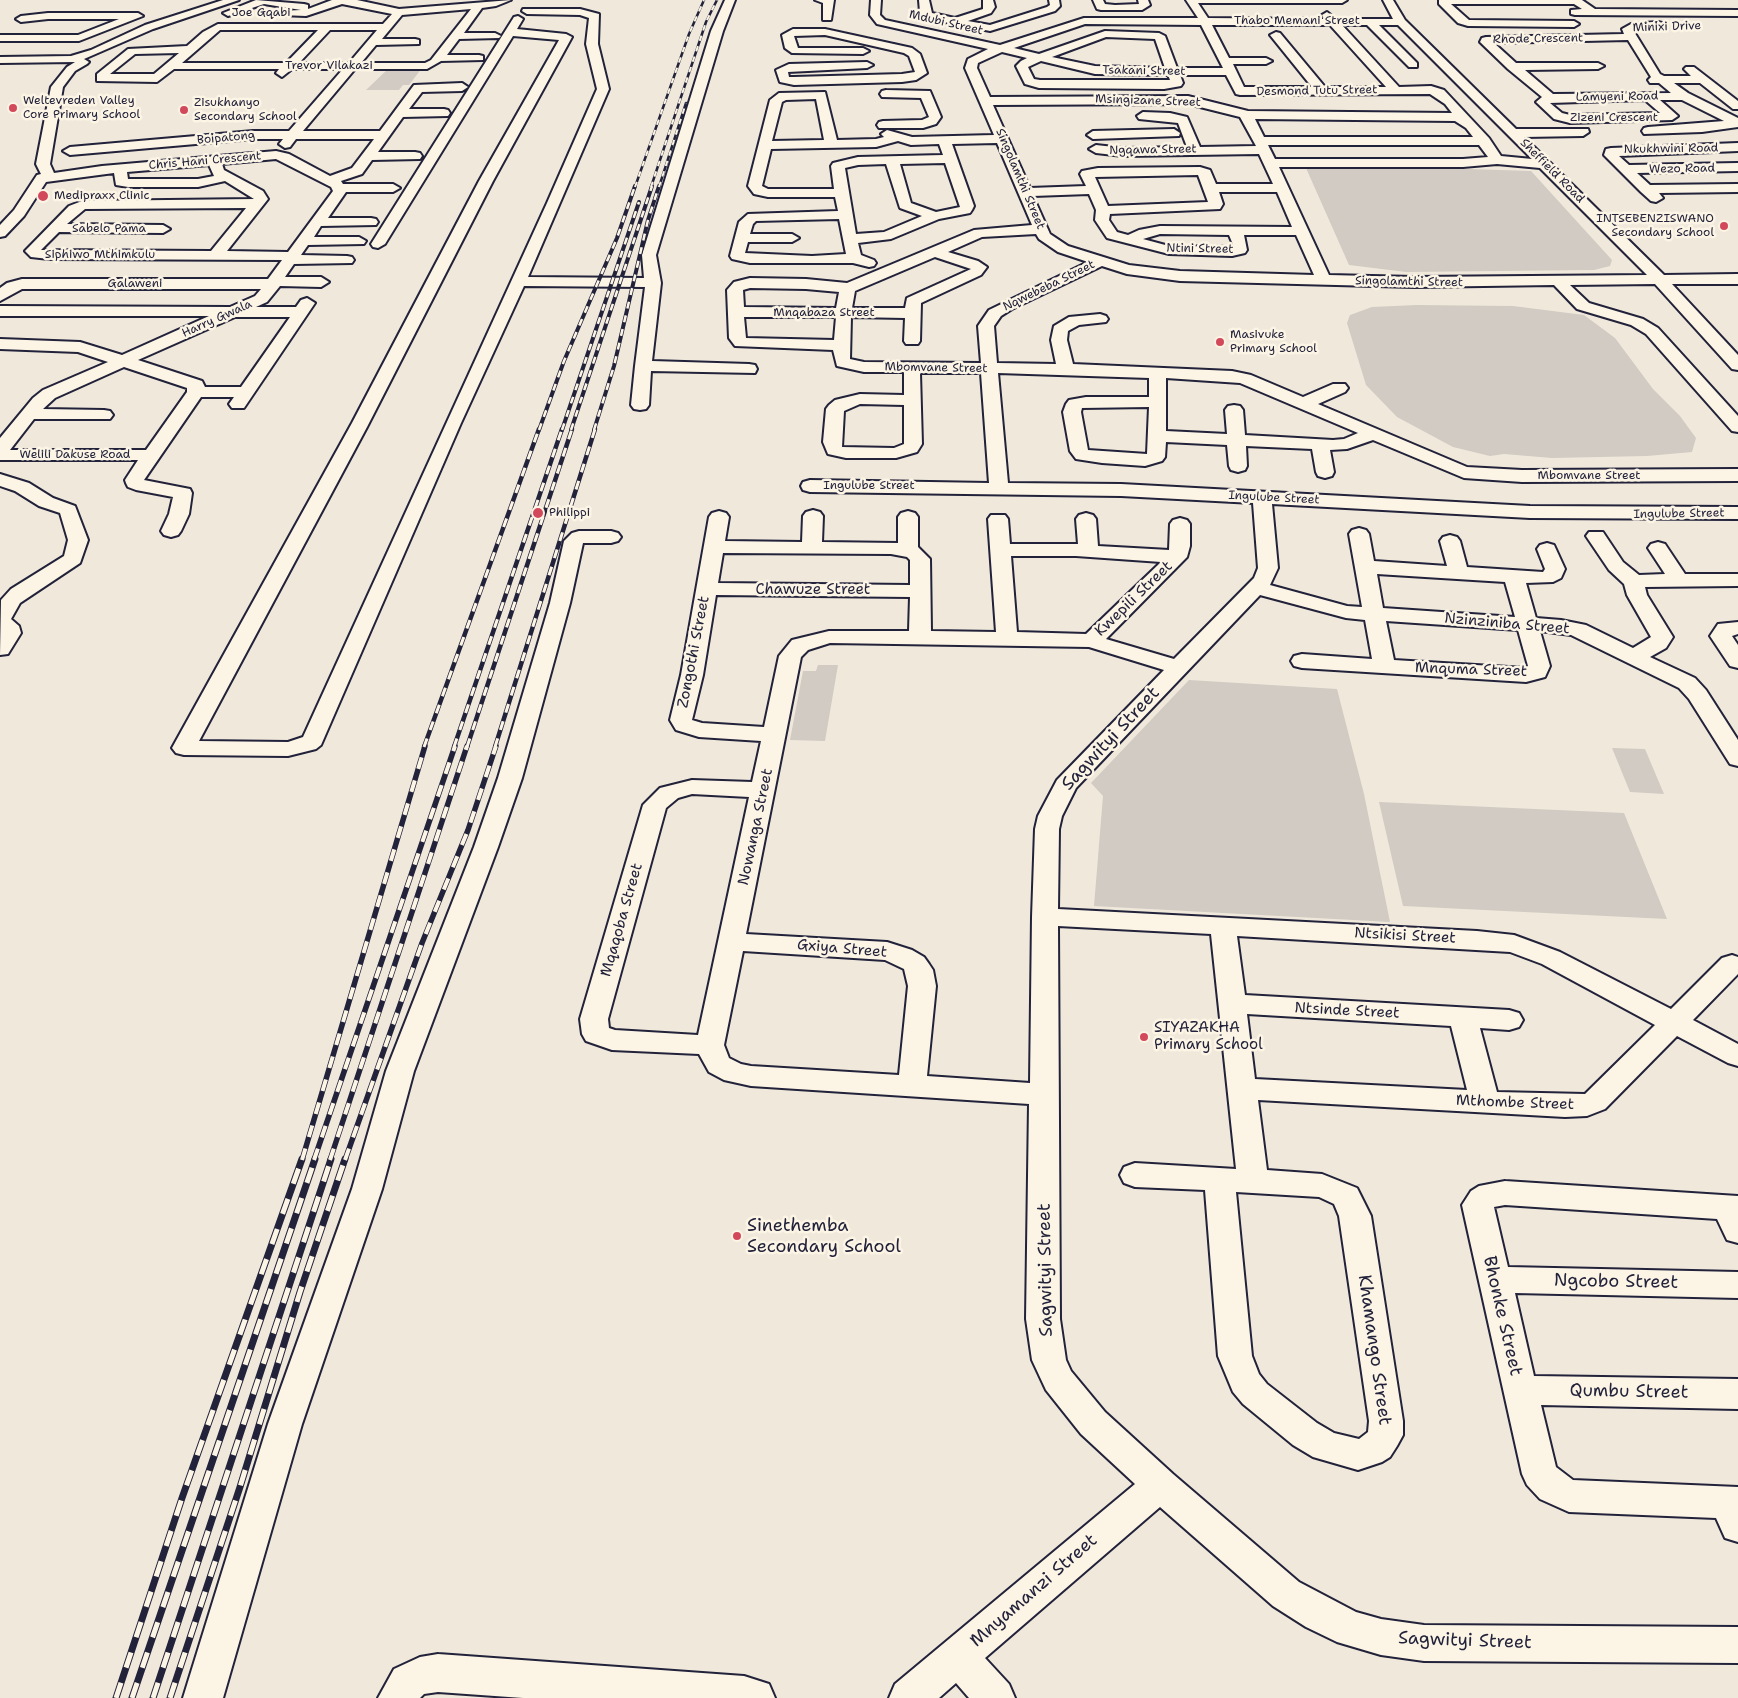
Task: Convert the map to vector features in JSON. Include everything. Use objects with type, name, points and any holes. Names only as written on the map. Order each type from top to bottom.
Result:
[{"type":"street","points":[[0,60],[78,60],[199,6],[215,6],[234,0]]},
{"type":"street","points":[[199,6],[228,13],[311,11],[341,0],[385,8]]},
{"type":"street","points":[[390,22],[476,10],[506,0]]},
{"type":"street","points":[[378,244],[503,24],[519,17],[538,0]]},
{"type":"street","points":[[640,405],[653,283],[649,267],[655,234],[717,31],[730,0]]},
{"type":"street","points":[[820,0],[829,0],[827,18]]},
{"type":"street","name":"Mdubi Street","points":[[876,0],[875,15],[879,21],[1000,49]]},
{"type":"street","points":[[924,0],[926,15],[992,28],[1055,6],[1054,1],[1036,2]]},
{"type":"street","points":[[955,22],[989,9],[988,0]]},
{"type":"street","points":[[1098,0],[1102,7],[1122,8],[1142,7],[1144,5],[1143,0]]},
{"type":"street","points":[[1192,0],[1342,0]]},
{"type":"street","points":[[1192,0],[1222,48],[1228,70]]},
{"type":"street","name":"Desmond Tutu Street","points":[[1314,0],[1396,90]]},
{"type":"street","name":"Sheffield Road","points":[[1388,0],[1393,12],[1401,22],[1659,280],[1738,365]]},
{"type":"street","points":[[1574,24],[1468,23],[1452,12],[1443,2],[1453,0],[1575,1],[1581,3],[1592,12]]},
{"type":"street","points":[[1624,0],[1655,25]]},
{"type":"street","points":[[228,13],[259,1],[311,11],[343,14],[385,8]]},
{"type":"street","points":[[1676,1],[1674,4],[1684,12]]},
{"type":"street","points":[[373,42],[415,36],[390,22],[385,8]]},
{"type":"street","points":[[44,38],[76,9]]},
{"type":"street","points":[[76,9],[138,16],[79,38],[0,37],[5,30],[20,22],[15,18],[48,16],[76,9]]},
{"type":"street","points":[[476,10],[503,24]]},
{"type":"street","points":[[427,66],[434,64],[476,10]]},
{"type":"street","points":[[465,25],[503,24],[566,37],[486,182],[359,425],[184,748],[288,749],[308,744],[313,740],[454,422],[554,203],[603,89],[592,44],[592,31],[596,19],[594,15],[580,12],[527,10]]},
{"type":"street","points":[[1452,12],[1738,13]]},
{"type":"street","points":[[1512,67],[1600,69],[1568,12]]},
{"type":"street","points":[[1366,17],[1420,74],[1449,101],[1498,160]]},
{"type":"street","name":"Singolamthi Street","points":[[1401,22],[1366,17],[1205,21],[1084,21],[976,58],[971,64],[1040,229],[1048,241],[1056,246],[1102,261],[1140,271],[1167,275],[1324,280],[1454,283],[1738,279]]},
{"type":"street","points":[[390,22],[432,20]]},
{"type":"street","name":"Joe Gqabi","points":[[190,49],[132,51],[101,76],[101,78],[155,78],[218,27],[327,27],[390,22]]},
{"type":"street","name":"Chris Hani Crescent","points":[[37,176],[276,156],[390,22]]},
{"type":"street","name":"Minixi Drive","points":[[1672,25],[1627,27],[1631,37],[1659,80],[1684,96],[1738,123]]},
{"type":"street","points":[[258,40],[272,26]]},
{"type":"street","points":[[278,78],[327,27]]},
{"type":"street","points":[[867,65],[789,67],[782,70],[784,79],[788,81],[912,77],[921,73],[913,53],[881,44],[825,32],[796,32],[788,35],[791,48],[796,51],[864,51],[881,44],[921,31]]},
{"type":"street","name":"Thabo Memani Street","points":[[1212,34],[1226,34]]},
{"type":"street","name":"Thabo Memani Street","points":[[1294,35],[1271,34],[1310,76]]},
{"type":"street","name":"Thabo Memani Street","points":[[1330,35],[1383,35]]},
{"type":"street","points":[[456,36],[494,36]]},
{"type":"street","name":"Rhode Crescent","points":[[1550,98],[1512,67],[1486,40],[1631,37]]},
{"type":"street","points":[[1092,39],[1126,46],[1164,46],[1164,58],[1174,72],[1178,82],[1173,85],[1061,82],[1036,84],[1029,80],[1022,65],[1067,48],[1092,39]]},
{"type":"street","points":[[448,46],[487,46]]},
{"type":"street","points":[[1358,48],[1395,47]]},
{"type":"street","points":[[1067,48],[1091,53]]},
{"type":"street","name":"Tsakani Street","points":[[1000,49],[1100,71],[1174,72],[1228,70]]},
{"type":"street","points":[[864,51],[876,97],[926,94],[935,117],[932,121],[923,124],[881,119],[887,135],[910,141],[1002,139]]},
{"type":"street","points":[[1496,52],[1515,52]]},
{"type":"street","points":[[219,78],[244,53]]},
{"type":"street","points":[[362,54],[406,54]]},
{"type":"street","points":[[438,58],[479,58]]},
{"type":"street","points":[[0,233],[18,213],[37,176],[57,87],[78,60]]},
{"type":"street","points":[[1228,70],[1266,61]]},
{"type":"street","name":"Desmond Tutu Street","points":[[1370,61],[1420,74]]},
{"type":"street","points":[[1683,63],[1737,106]]},
{"type":"street","name":"Trevor Vilakazi","points":[[172,66],[427,66],[435,70],[467,70]]},
{"type":"street","points":[[1228,70],[1247,76]]},
{"type":"street","name":"Desmond Tutu Street","points":[[1228,70],[1238,90],[1250,92],[1396,90],[1420,74]]},
{"type":"street","name":"Desmond Tutu Street","points":[[1383,75],[1422,74],[1420,74]]},
{"type":"street","points":[[1310,76],[1326,76]]},
{"type":"street","points":[[1310,76],[1322,91]]},
{"type":"street","points":[[1641,80],[1702,79]]},
{"type":"street","points":[[1529,82],[1549,81]]},
{"type":"street","points":[[334,184],[357,171],[408,99],[419,87],[462,87]]},
{"type":"street","points":[[832,144],[826,95],[783,96],[778,99],[756,189],[768,193],[841,193]]},
{"type":"street","name":"Lamyeni Road","points":[[1550,98],[1684,96]]},
{"type":"street","name":"Zizeni Crescent","points":[[1550,98],[1542,102],[1558,116],[1564,118],[1672,116],[1649,97]]},
{"type":"street","points":[[408,99],[452,99]]},
{"type":"street","name":"Msingizane Street","points":[[986,101],[1082,111],[1195,101],[1246,116],[1303,116],[1359,122],[1445,116],[1462,119]]},
{"type":"street","points":[[1348,102],[1370,145]]},
{"type":"street","points":[[1296,104],[1303,116]]},
{"type":"street","name":"Ngqawa Street","points":[[1082,111],[1096,149],[1123,152],[1195,150],[1262,145],[1320,146],[1370,145],[1419,141],[1484,141]]},
{"type":"street","points":[[399,113],[444,113]]},
{"type":"street","points":[[1126,116],[1179,118],[1185,122],[1195,150]]},
{"type":"street","points":[[1246,116],[1262,145],[1324,280]]},
{"type":"street","points":[[1632,131],[1702,128],[1738,123]]},
{"type":"street","points":[[383,134],[407,127]]},
{"type":"street","points":[[1308,128],[1320,146]]},
{"type":"street","points":[[1514,133],[1596,132]]},
{"type":"street","points":[[1092,135],[1189,133]]},
{"type":"street","points":[[383,134],[397,141]]},
{"type":"street","name":"Boipatong","points":[[70,151],[103,144],[253,135],[383,134]]},
{"type":"street","points":[[767,145],[876,143],[896,138]]},
{"type":"street","points":[[850,239],[886,236],[935,216],[965,210],[967,206],[944,141]]},
{"type":"street","points":[[102,170],[103,144]]},
{"type":"street","name":"Nkukhwini Road","points":[[1738,147],[1610,152],[1651,193],[1738,188]]},
{"type":"street","points":[[1096,149],[1090,156],[1093,190],[1103,210],[1102,220],[1109,232],[1128,240]]},
{"type":"street","points":[[276,156],[284,157],[334,184],[393,188]]},
{"type":"street","points":[[368,156],[415,156]]},
{"type":"street","points":[[854,258],[841,193],[838,166],[842,164],[950,159]]},
{"type":"street","points":[[214,160],[216,170],[260,196],[257,204],[215,256]]},
{"type":"street","points":[[1270,163],[1463,163],[1498,160],[1544,164]]},
{"type":"street","points":[[892,161],[905,205],[935,216]]},
{"type":"street","points":[[1092,173],[1200,167],[1205,173],[1218,211],[1165,208],[1103,210]]},
{"type":"street","name":"Wezo Road","points":[[1626,169],[1738,167]]},
{"type":"street","points":[[121,168],[121,182],[125,183],[198,183],[227,177]]},
{"type":"street","points":[[357,171],[376,171]]},
{"type":"street","points":[[1142,171],[1165,208]]},
{"type":"street","name":"Harry Gwala","points":[[0,450],[29,414],[49,394],[261,299],[339,193],[334,184]]},
{"type":"street","points":[[1211,188],[1282,188]]},
{"type":"street","points":[[1025,192],[1093,190]]},
{"type":"street","points":[[139,255],[185,204]]},
{"type":"street","name":"Siphiwo Mthimkulu","points":[[257,204],[82,205],[74,208],[34,248],[33,253],[346,260]]},
{"type":"street","points":[[330,204],[348,204]]},
{"type":"street","points":[[0,214],[18,213]]},
{"type":"street","points":[[846,215],[753,216],[747,219],[737,254],[742,258],[823,260],[854,258],[890,270]]},
{"type":"street","points":[[318,222],[371,222]]},
{"type":"street","name":"Sabelo Pama","points":[[55,228],[163,229]]},
{"type":"street","points":[[842,345],[741,343],[737,338],[735,290],[740,285],[806,284],[850,288],[985,232],[1040,229]]},
{"type":"street","name":"Ntini Street","points":[[1128,240],[1154,231],[1302,231]]},
{"type":"street","name":"Ntini Street","points":[[1128,240],[1169,250],[1232,252],[1240,250],[1241,247],[1235,231]]},
{"type":"street","points":[[741,238],[792,238]]},
{"type":"street","points":[[305,240],[359,241]]},
{"type":"street","points":[[912,341],[912,301],[976,272],[979,267],[933,252]]},
{"type":"street","name":"Nqwebeba Street","points":[[999,487],[986,326],[995,313],[1102,261]]},
{"type":"street","points":[[518,280],[653,283]]},
{"type":"street","points":[[1559,282],[1583,306],[1637,322],[1652,331],[1738,427]]},
{"type":"street","name":"Galaweni","points":[[0,296],[12,286],[22,284],[274,283],[314,291]]},
{"type":"street","name":"Mbomvane Street","points":[[850,288],[845,294],[842,345],[842,359],[846,364],[864,367],[1066,369],[1232,376],[1464,472],[1522,476],[1738,475]]},
{"type":"street","points":[[196,392],[241,398],[314,291]]},
{"type":"street","name":"Galaweni","points":[[0,311],[236,311],[314,291]]},
{"type":"street","points":[[26,344],[56,311]]},
{"type":"street","name":"Mnqabaza Street","points":[[736,312],[911,313]]},
{"type":"street","points":[[1066,369],[1059,340],[1060,329],[1075,320],[1100,319]]},
{"type":"street","points":[[0,344],[80,347],[196,385],[196,392],[136,475],[135,483],[183,493],[180,514],[170,531]]},
{"type":"street","points":[[643,366],[749,369]]},
{"type":"street","points":[[912,368],[913,444],[908,450],[896,454],[846,453],[834,450],[832,442],[835,409],[841,404],[860,399],[912,400]]},
{"type":"street","points":[[1158,372],[1158,402],[1157,454],[1150,460],[1082,455],[1078,448],[1072,412],[1075,404],[1082,402],[1158,402]]},
{"type":"street","points":[[1302,404],[1340,388]]},
{"type":"street","points":[[1234,410],[1238,466]]},
{"type":"street","points":[[29,414],[104,415],[98,424]]},
{"type":"street","points":[[1157,436],[1346,444],[1373,434]]},
{"type":"street","points":[[1320,444],[1325,472]]},
{"type":"street","name":"Welili Dakuse Road","points":[[0,455],[150,455]]},
{"type":"street","points":[[1417,474],[1442,464]]},
{"type":"street","points":[[0,480],[22,487],[46,502],[68,510],[78,540],[73,559],[5,595],[0,621],[8,626],[10,633],[0,648]]},
{"type":"street","name":"Ingulube Street","points":[[810,486],[1121,490],[1530,512],[1738,513]]},
{"type":"street","name":"Sagwityi Street","points":[[1262,498],[1268,568],[1257,588],[1065,785],[1055,802],[1047,829],[1044,1319],[1049,1360],[1058,1380],[1074,1402],[1160,1485],[1286,1594],[1318,1614],[1351,1629],[1381,1637],[1424,1643],[1738,1646]]},
{"type":"street","points":[[812,548],[813,516]]},
{"type":"street","name":"Zongothi Street","points":[[719,517],[692,676],[682,720],[684,725],[700,730],[776,735]]},
{"type":"street","points":[[908,517],[908,550]]},
{"type":"street","points":[[998,519],[1007,639]]},
{"type":"street","points":[[1086,519],[1089,551]]},
{"type":"street","name":"Kwepili Street","points":[[1091,641],[1177,557],[1180,546],[1180,524]]},
{"type":"street","points":[[1359,534],[1384,666]]},
{"type":"street","points":[[1596,536],[1616,566],[1634,582],[1638,595],[1662,637],[1658,643],[1635,656]]},
{"type":"street","points":[[202,1698],[285,1424],[366,1189],[400,1071],[486,847],[510,778],[560,603],[574,541],[579,537],[611,537]]},
{"type":"street","points":[[1450,540],[1459,573]]},
{"type":"street","points":[[714,547],[908,550],[920,559],[920,638]]},
{"type":"street","points":[[1366,567],[1546,578],[1554,574],[1555,569],[1547,548]]},
{"type":"street","points":[[1658,548],[1679,580]]},
{"type":"street","name":"Kwepili Street","points":[[1000,550],[1089,551],[1177,557]]},
{"type":"street","points":[[1514,576],[1527,624]]},
{"type":"street","points":[[1634,582],[1738,580]]},
{"type":"street","name":"Nzinziniba Street","points":[[1257,588],[1334,610],[1374,615],[1561,626],[1578,630],[1635,656],[1677,678],[1693,689],[1731,735],[1738,759]]},
{"type":"street","name":"Chawuze Street","points":[[706,589],[919,591]]},
{"type":"street","name":"Mnquma Street","points":[[1302,661],[1532,674],[1537,672],[1539,666],[1527,624]]},
{"type":"street","points":[[1738,628],[1726,629],[1721,636],[1738,660]]},
{"type":"street","name":"Nowanga Street","points":[[710,1045],[776,735],[790,656],[800,645],[829,638],[1091,641],[1178,668]]},
{"type":"street","name":"Mqaqoba Street","points":[[710,1045],[612,1040],[596,1034],[594,1019],[655,805],[669,793],[692,787],[764,790]]},
{"type":"street","name":"Ntsikisi Street","points":[[1045,918],[1477,940],[1514,944],[1551,958],[1738,1056]]},
{"type":"street","points":[[1224,928],[1241,1090],[1253,1181]]},
{"type":"street","name":"Gxiya Street","points":[[732,942],[887,951],[903,956],[914,963],[919,970],[922,986],[912,1086]]},
{"type":"street","name":"Mthombe Street","points":[[1241,1090],[1577,1106],[1595,1102],[1675,1024],[1732,964]]},
{"type":"street","name":"Ntsinde Street","points":[[1232,1004],[1509,1020]]},
{"type":"street","points":[[1463,1018],[1485,1102]]},
{"type":"street","points":[[710,1045],[719,1065],[734,1073],[751,1076],[1044,1094]]},
{"type":"street","name":"Khamango Street","points":[[1135,1175],[1219,1179],[1253,1181],[1322,1186],[1346,1196],[1355,1216],[1386,1421],[1385,1435],[1378,1446],[1370,1451],[1358,1454],[1341,1452],[1325,1446],[1305,1434],[1255,1394],[1245,1382],[1235,1356],[1219,1179]]},
{"type":"street","name":"Bhonke Street","points":[[1735,1215],[1505,1193],[1490,1194],[1482,1199],[1478,1205],[1540,1474],[1553,1488],[1569,1496],[1735,1510]]},
{"type":"street","name":"Ngcobo Street","points":[[1495,1280],[1738,1285]]},
{"type":"street","name":"Qumbu Street","points":[[1520,1390],[1738,1394]]},
{"type":"street","name":"Mnyamanzi Street","points":[[909,1698],[1160,1485]]},
{"type":"street","points":[[958,1657],[995,1698]]},
{"type":"street","points":[[398,1698],[408,1682],[420,1676],[438,1672],[586,1691],[744,1695],[755,1698]]},
{"type":"shaded area","points":[[389,68],[422,68],[409,85],[403,85],[399,90],[366,90]]},
{"type":"shaded area","points":[[1375,166],[1531,171],[1612,260],[1610,266],[1594,270],[1406,272],[1349,265],[1306,168]]},
{"type":"shaded area","points":[[1417,305],[1513,306],[1584,315],[1615,338],[1653,389],[1680,416],[1696,438],[1692,452],[1647,456],[1552,458],[1504,454],[1490,456],[1453,447],[1397,417],[1366,385],[1347,323],[1350,315],[1372,307]]},
{"type":"shaded area","points":[[818,665],[838,665],[825,741],[790,740],[803,671],[816,671]]},
{"type":"shaded area","points":[[1189,680],[1337,689],[1364,794],[1390,922],[1094,906],[1103,796],[1091,783]]},
{"type":"shaded area","points":[[1612,748],[1645,749],[1664,794],[1630,792]]},
{"type":"shaded area","points":[[1379,802],[1624,813],[1667,919],[1403,906]]},
{"type":"railway","points":[[635,187],[689,34],[704,0]]},
{"type":"railway","points":[[651,187],[706,22],[717,0]]},
{"type":"railway","points":[[659,187],[686,103]]},
{"type":"railway","points":[[539,430],[564,361],[617,238],[635,186]]},
{"type":"railway","points":[[571,430],[652,186]]},
{"type":"railway","points":[[594,430],[614,366],[648,220],[659,186]]},
{"type":"railway","points":[[562,430],[639,202]]},
{"type":"railway","points":[[424,747],[539,429]]},
{"type":"railway","points":[[454,747],[562,429]]},
{"type":"railway","points":[[467,747],[572,429]]},
{"type":"railway","points":[[495,747],[595,429]]},
{"type":"railway","points":[[302,1160],[425,746]]},
{"type":"railway","points":[[314,1160],[455,746]]},
{"type":"railway","points":[[330,1160],[467,746]]},
{"type":"railway","points":[[345,1160],[422,943],[468,830],[496,746]]},
{"type":"railway","points":[[116,1698],[182,1498],[302,1159]]},
{"type":"railway","points":[[132,1698],[315,1159]]},
{"type":"railway","points":[[153,1698],[331,1159]]},
{"type":"railway","points":[[170,1698],[240,1487],[300,1292],[345,1159]]},
{"type":"place","name":"Weltevreden Valley Core Primary School","points":[[13,108]]},
{"type":"place","name":"Zisukhanyo Secondary School","points":[[184,110]]},
{"type":"place","name":"Medipraxx Clinic","points":[[43,196]]},
{"type":"place","name":"INTSEBENZISWANO Secondary School","points":[[1724,226]]},
{"type":"place","name":"Masivuke Primary School","points":[[1220,342]]},
{"type":"place","name":"Philippi","points":[[538,513]]},
{"type":"place","name":"SIYAZAKHA Primary School","points":[[1144,1037]]},
{"type":"place","name":"Sinethemba Secondary School","points":[[737,1236]]}]
